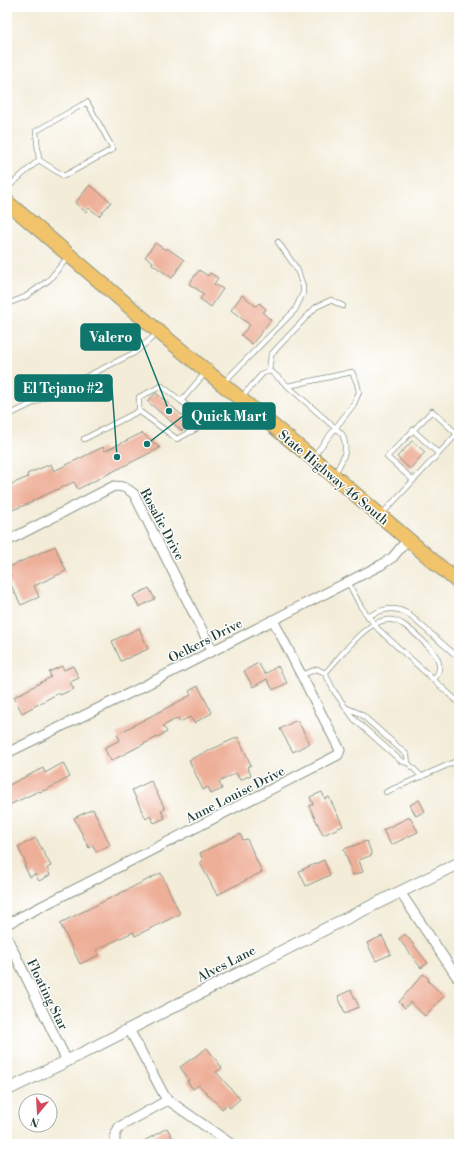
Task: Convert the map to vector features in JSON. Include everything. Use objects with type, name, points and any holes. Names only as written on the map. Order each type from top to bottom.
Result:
[{"type":"main road","name":"State Highway 46 South","points":[[7,202],[159,332],[223,383],[459,583]]},
{"type":"street","name":"Rosalie Drive","points":[[7,541],[114,486],[128,488],[134,494],[212,650]]},
{"type":"street","name":"Oelkers Drive","points":[[7,753],[136,690],[212,650],[388,562],[408,540]]},
{"type":"street","name":"Anne Louise Drive","points":[[7,924],[338,755],[340,750],[273,620]]},
{"type":"street","name":"Alves Lane","points":[[7,1090],[459,863]]},
{"type":"street","points":[[400,892],[459,980]]},
{"type":"street","name":"Floating Star","points":[[7,938],[66,1061]]},
{"type":"street","points":[[129,1029],[168,1100],[231,1144]]},
{"type":"street","points":[[115,1144],[115,1135],[119,1127],[168,1100]]},
{"type":"lane","points":[[87,102],[113,149],[64,176],[39,160],[36,130],[87,102]]},
{"type":"lane","points":[[7,188],[39,160]]},
{"type":"lane","points":[[223,383],[295,310],[303,293],[303,286],[297,269],[278,242]]},
{"type":"lane","points":[[7,304],[25,298],[49,280],[70,255]]},
{"type":"lane","points":[[269,371],[271,355],[316,307],[331,300],[343,306]]},
{"type":"lane","points":[[7,414],[13,413],[134,353],[159,332]]},
{"type":"lane","points":[[181,401],[207,371]]},
{"type":"lane","points":[[240,398],[263,373],[269,371],[273,373],[342,434],[346,441],[346,451],[334,476]]},
{"type":"lane","points":[[288,386],[352,372],[357,383],[358,392],[354,404],[312,458]]},
{"type":"lane","points":[[162,386],[201,416],[196,429],[177,439],[138,411],[139,397],[162,386]]},
{"type":"lane","points":[[84,439],[138,411]]},
{"type":"lane","points":[[380,516],[457,434],[432,411],[387,456],[413,480]]},
{"type":"lane","points":[[413,430],[438,453]]},
{"type":"lane","points":[[348,582],[368,618],[459,703]]},
{"type":"lane","points":[[368,618],[376,612],[387,609],[402,610],[459,658]]},
{"type":"lane","points":[[325,673],[361,633],[374,624],[386,620],[397,621],[404,625],[435,654],[439,661],[440,670],[434,680]]},
{"type":"lane","points":[[302,675],[317,669],[325,673],[334,691],[354,719],[401,761],[408,763],[422,777]]},
{"type":"lane","points":[[347,708],[361,714],[388,738],[407,756],[408,763]]},
{"type":"lane","points":[[386,792],[459,760]]},
{"type":"building","points":[[90,185],[111,202],[99,216],[89,208],[86,212],[75,203]]},
{"type":"building","points":[[155,243],[166,250],[167,248],[184,260],[172,278],[152,264],[153,262],[145,257]]},
{"type":"building","points":[[199,270],[208,276],[210,273],[218,278],[214,284],[223,289],[211,307],[200,299],[204,294],[189,284]]},
{"type":"building","points":[[242,295],[256,306],[259,303],[266,309],[263,313],[271,320],[252,344],[241,335],[250,325],[231,310]]},
{"type":"building","points":[[156,393],[190,422],[182,431],[147,401]]},
{"type":"building","points":[[142,433],[160,448],[78,489],[74,482],[32,501],[33,502],[7,512],[7,486],[28,477],[27,474],[51,464],[54,471],[103,447],[105,451]]},
{"type":"building","points":[[412,441],[425,452],[410,469],[397,457]]},
{"type":"building","points":[[55,546],[66,571],[34,586],[39,597],[21,605],[7,577],[11,575],[7,568]]},
{"type":"building","points":[[149,588],[155,599],[139,607],[133,596]]},
{"type":"building","points":[[139,628],[148,649],[121,661],[112,641]]},
{"type":"building","points":[[258,663],[265,674],[278,666],[287,683],[273,690],[267,679],[253,687],[244,671]]},
{"type":"building","points":[[62,666],[64,670],[73,666],[79,678],[70,682],[74,689],[60,695],[59,693],[22,713],[14,697],[51,677],[49,672]]},
{"type":"building","points":[[198,686],[212,713],[194,723],[190,717],[180,722],[178,718],[163,726],[167,732],[111,761],[104,748],[120,740],[117,734],[191,695],[189,691]]},
{"type":"building","points":[[297,720],[310,743],[293,752],[280,729]]},
{"type":"building","points":[[238,737],[251,765],[247,767],[251,775],[240,780],[236,773],[219,782],[222,789],[211,794],[208,787],[203,790],[189,760]]},
{"type":"building","points":[[63,763],[70,777],[48,789],[39,791],[7,806],[7,786],[43,768],[45,773]]},
{"type":"building","points":[[151,781],[165,809],[161,811],[165,818],[154,823],[150,816],[146,819],[132,790]]},
{"type":"building","points":[[322,792],[325,799],[329,797],[343,826],[323,835],[309,806],[313,804],[310,797]]},
{"type":"building","points":[[419,800],[425,811],[416,816],[410,805]]},
{"type":"building","points":[[93,809],[110,845],[96,852],[93,845],[89,848],[74,818]]},
{"type":"building","points":[[410,817],[418,832],[391,845],[383,830]]},
{"type":"building","points":[[240,834],[243,840],[247,839],[262,872],[217,895],[200,863],[203,861],[200,853]]},
{"type":"building","points":[[36,838],[51,866],[47,868],[50,875],[39,881],[35,874],[30,877],[18,847]]},
{"type":"building","points":[[367,841],[372,855],[359,860],[363,872],[353,875],[344,849]]},
{"type":"building","points":[[324,860],[330,875],[306,886],[299,871]]},
{"type":"building","points":[[161,873],[180,914],[135,936],[133,932],[96,950],[99,955],[80,964],[60,923]]},
{"type":"building","points":[[405,934],[428,963],[421,968],[399,939]]},
{"type":"building","points":[[382,936],[391,954],[376,961],[367,943]]},
{"type":"building","points":[[423,974],[429,979],[428,981],[444,996],[425,1016],[410,1002],[405,1008],[399,1002]]},
{"type":"building","points":[[351,990],[359,1007],[345,1013],[338,996]]},
{"type":"building","points":[[207,1048],[222,1068],[216,1072],[240,1099],[230,1108],[227,1104],[222,1109],[199,1085],[193,1089],[180,1067]]},
{"type":"building","points":[[167,1128],[176,1144],[139,1144]]},
{"type":"place","name":"Valero","points":[[169,411]]},
{"type":"place","name":"Quick Mart","points":[[147,444]]},
{"type":"place","name":"El Tejano #2","points":[[117,457]]}]
